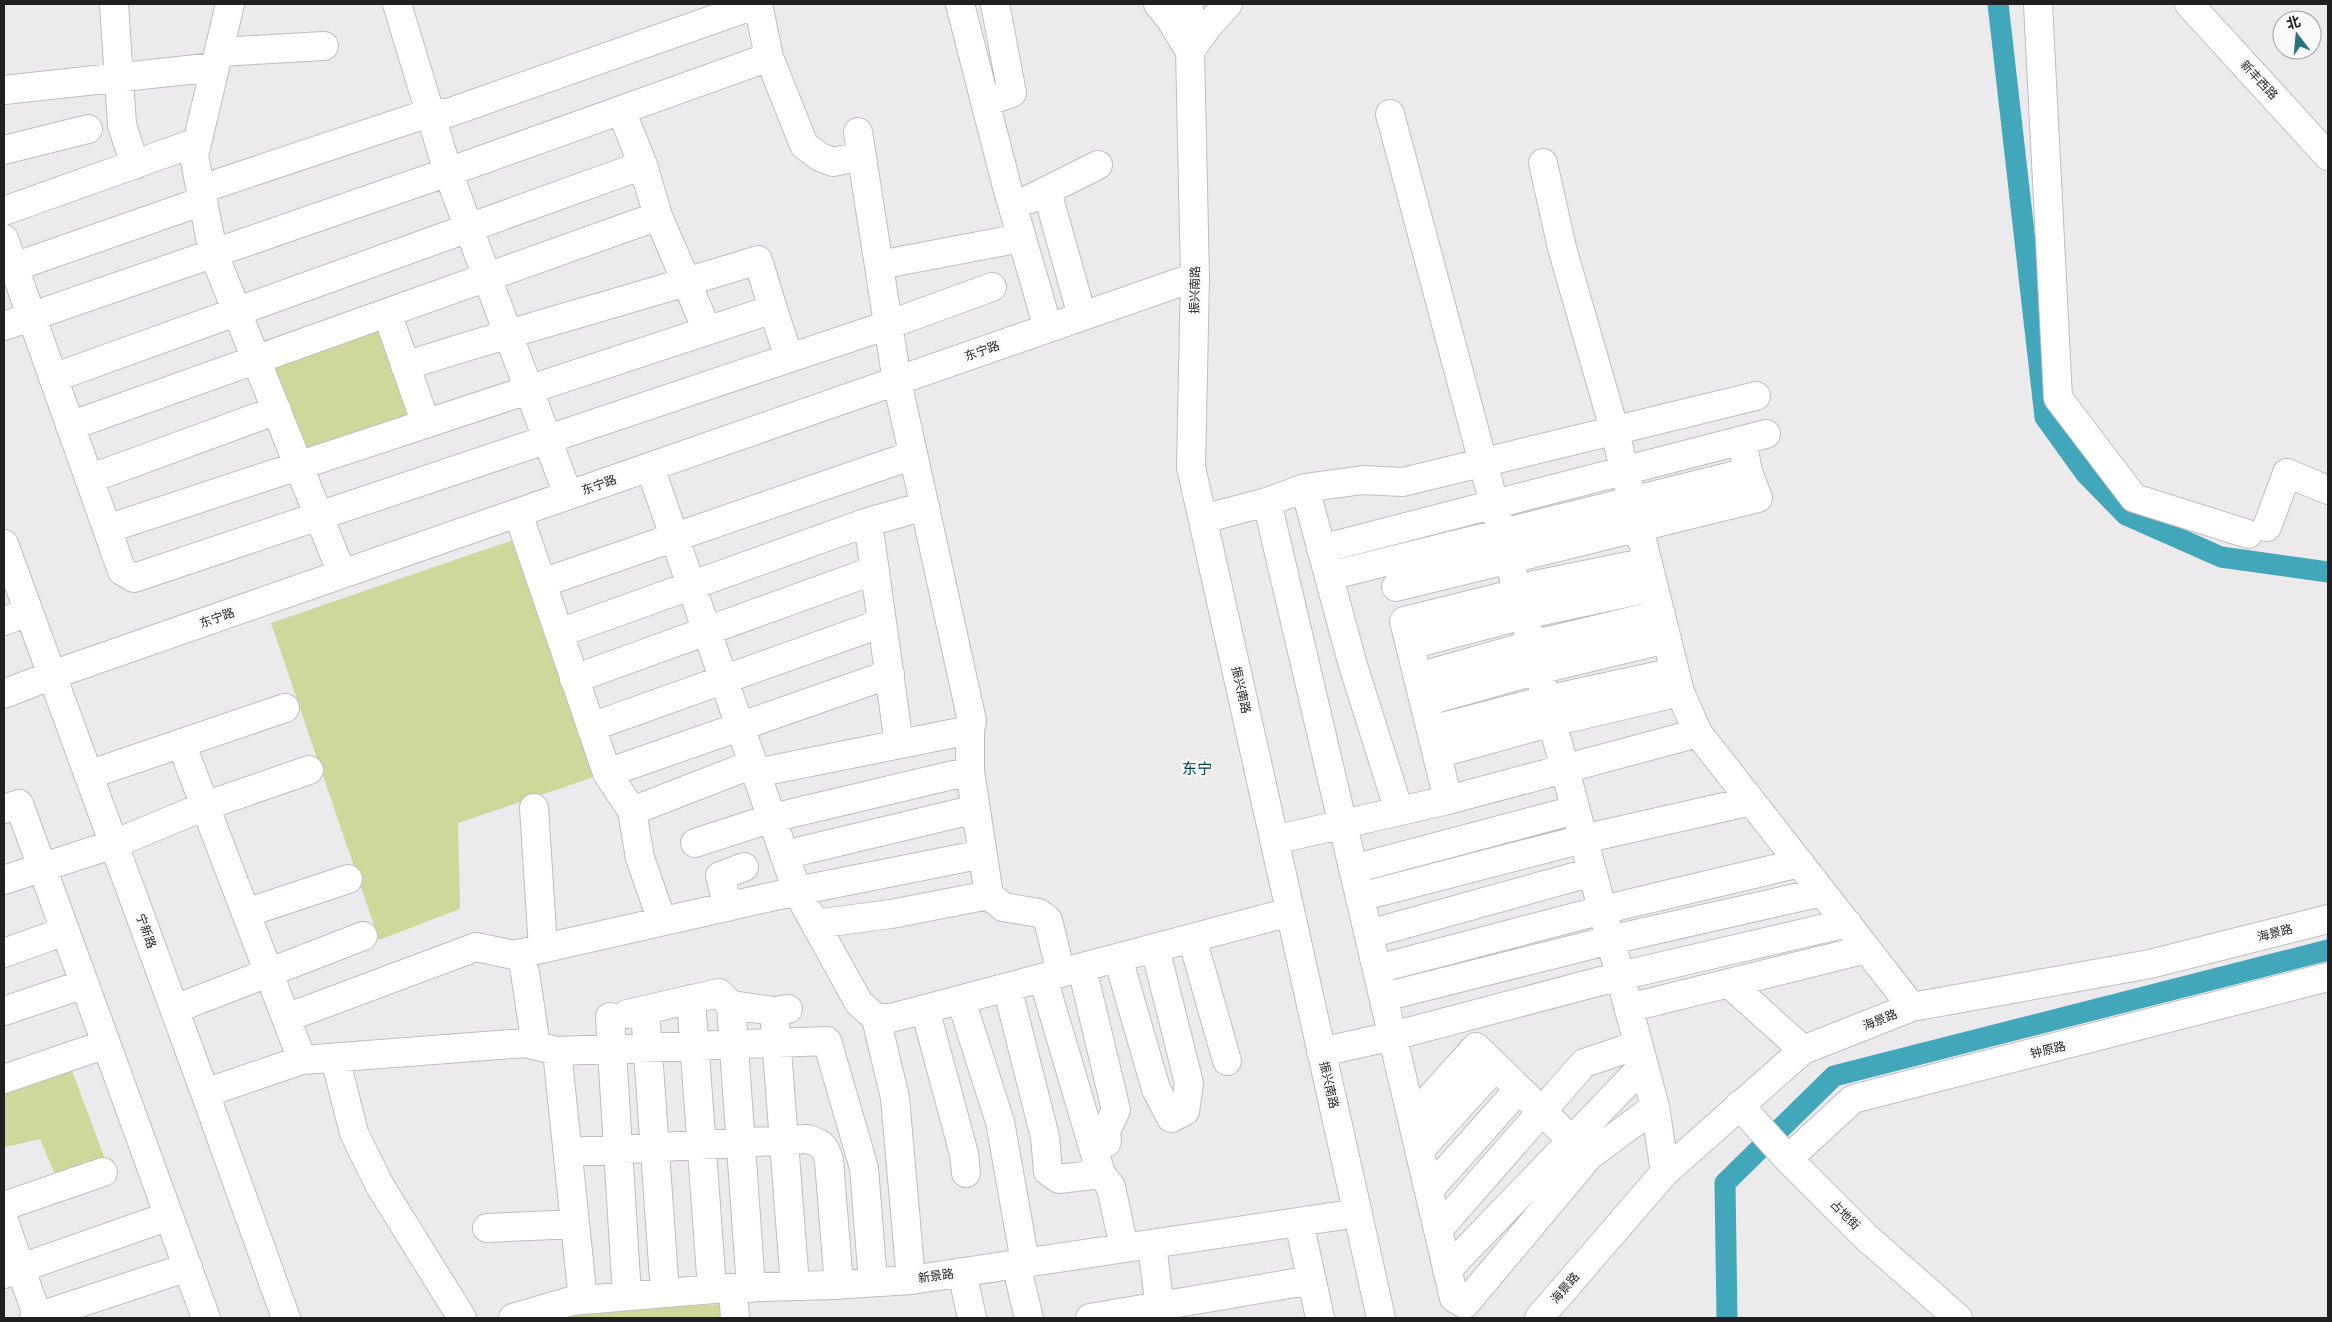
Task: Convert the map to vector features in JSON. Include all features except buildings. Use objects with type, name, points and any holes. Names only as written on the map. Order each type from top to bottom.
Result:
[{"type":"street","points":[[114,4],[122,125],[135,165]]},
{"type":"street","points":[[230,4],[194,156],[213,252],[342,574]]},
{"type":"street","points":[[397,4],[448,172],[568,495]]},
{"type":"street","points":[[14,267],[202,195],[429,113],[448,113],[758,4],[769,57],[804,145],[820,157],[833,162],[860,144],[897,381],[972,721],[970,730],[970,771],[989,895],[1003,907],[1039,913],[1048,920],[1062,973],[1093,1146],[1101,1174],[1111,1187],[1124,1248]]},
{"type":"street","points":[[960,4],[1013,208],[1048,328]]},
{"type":"street","points":[[985,102],[1012,93],[994,4]]},
{"type":"street","points":[[1158,4],[1171,20],[1190,51]]},
{"type":"street","points":[[1189,4],[1190,51]]},
{"type":"street","points":[[1190,51],[1196,4]]},
{"type":"street","points":[[1190,51],[1208,26],[1228,4]]},
{"type":"street","points":[[2038,4],[2058,398],[2134,498],[2258,530],[2287,473],[2328,490]]},
{"type":"street","name":"新丰西路","points":[[2189,4],[2328,156]]},
{"type":"street","points":[[4,90],[118,78],[217,60],[324,46]]},
{"type":"street","name":"振兴南路","points":[[1190,51],[1195,277],[1191,467],[1381,1318]]},
{"type":"street","points":[[4,326],[448,172],[769,57]]},
{"type":"street","points":[[621,110],[643,165],[658,216],[707,330]]},
{"type":"street","points":[[1390,114],[1655,1107],[1666,1172]]},
{"type":"street","points":[[4,150],[88,129]]},
{"type":"street","points":[[4,211],[198,142]]},
{"type":"street","points":[[1543,162],[1562,248],[1615,432],[1678,682],[1698,733],[1912,1007]]},
{"type":"street","points":[[53,378],[643,165]]},
{"type":"street","points":[[1013,208],[1098,165]]},
{"type":"street","points":[[1046,191],[1082,316]]},
{"type":"street","points":[[70,426],[658,216]]},
{"type":"street","points":[[878,265],[1022,238]]},
{"type":"street","points":[[4,239],[122,571],[134,578],[888,325],[992,287]]},
{"type":"street","points":[[405,366],[508,333],[687,283],[758,260],[789,358]]},
{"type":"street","name":"东宁路","points":[[4,694],[342,574],[1195,277]]},
{"type":"street","points":[[107,529],[773,309]]},
{"type":"street","points":[[386,313],[426,424]]},
{"type":"street","points":[[1203,519],[1267,502],[1305,488],[1363,480],[1403,482],[1615,432],[1756,396]]},
{"type":"street","points":[[89,479],[277,410]]},
{"type":"street","points":[[1322,549],[1493,503],[1754,437],[1748,472],[1758,498],[1396,588]]},
{"type":"street","points":[[542,583],[913,455]]},
{"type":"street","points":[[650,467],[797,891],[859,1003],[876,1018],[895,1098],[911,1280]]},
{"type":"street","points":[[1328,576],[1748,472]]},
{"type":"street","points":[[1305,488],[1352,662],[1399,811]]},
{"type":"street","points":[[1267,502],[1454,1298],[1465,1304],[1580,1148],[1641,1055]]},
{"type":"street","points":[[559,633],[868,522],[924,506]]},
{"type":"street","points":[[518,513],[607,773],[632,812],[640,858],[662,921]]},
{"type":"street","points":[[868,522],[899,744]]},
{"type":"street","name":"宁新路","points":[[5,551],[16,616],[52,676],[206,1093],[286,1318]]},
{"type":"street","points":[[574,679],[875,570]]},
{"type":"street","points":[[1520,604],[1520,588],[1651,574]]},
{"type":"street","points":[[1448,800],[1404,621],[1520,604]]},
{"type":"street","points":[[591,727],[882,623]]},
{"type":"street","points":[[1421,690],[1534,657],[1664,627]]},
{"type":"street","points":[[607,773],[890,674]]},
{"type":"street","points":[[1434,742],[1549,711],[1678,682]]},
{"type":"street","points":[[88,775],[285,708]]},
{"type":"street","points":[[632,812],[755,769],[970,730]]},
{"type":"street","points":[[1274,840],[1448,800],[1698,733]]},
{"type":"street","points":[[181,743],[302,1060]]},
{"type":"street","points":[[4,880],[114,844],[205,806],[308,770]]},
{"type":"street","points":[[695,843],[772,818],[970,771]]},
{"type":"street","points":[[1360,897],[1583,839],[1751,801]]},
{"type":"street","points":[[4,809],[19,804],[188,1267],[198,1316]]},
{"type":"street","points":[[534,808],[533,950],[547,1048],[568,1152],[583,1300]]},
{"type":"street","points":[[784,854],[976,810]]},
{"type":"street","points":[[1353,869],[1575,810]]},
{"type":"street","points":[[286,1018],[476,947],[514,955],[797,891],[983,854]]},
{"type":"street","points":[[1377,969],[1602,910],[1800,863]]},
{"type":"street","points":[[728,907],[720,876],[744,867]]},
{"type":"street","points":[[1369,934],[1592,872]]},
{"type":"street","points":[[246,913],[348,880]]},
{"type":"street","points":[[1384,998],[1610,940],[1822,892]]},
{"type":"street","points":[[816,924],[891,914],[989,895]]},
{"type":"street","points":[[876,1018],[891,1018],[1290,912]]},
{"type":"street","name":"海景路","points":[[1539,1318],[1666,1172],[1803,1050],[1912,1007],[2150,964],[2328,919]]},
{"type":"street","points":[[1321,1052],[1393,1036],[1620,976],[1846,923]]},
{"type":"street","points":[[4,953],[65,931]]},
{"type":"street","points":[[175,1009],[363,936]]},
{"type":"street","points":[[1192,938],[1227,1061]]},
{"type":"street","points":[[1118,958],[1155,1086],[1171,1118],[1185,1111],[1189,1083],[1156,948]]},
{"type":"street","points":[[1628,1008],[1867,949]]},
{"type":"street","points":[[1062,973],[1113,1097],[1116,1110],[1106,1131],[1107,1142],[1093,1146]]},
{"type":"street","name":"钟原路","points":[[1774,1143],[1853,1099],[2328,977]]},
{"type":"street","points":[[4,1011],[84,984]]},
{"type":"street","points":[[1730,984],[1803,1050]]},
{"type":"street","points":[[1007,987],[1045,1137],[1048,1171],[1059,1179],[1101,1174]]},
{"type":"street","points":[[627,1296],[612,1049],[606,1018],[719,993],[731,1005],[781,1010],[776,1043],[795,1286]]},
{"type":"street","points":[[691,1000],[702,1145],[732,1288],[735,1318]]},
{"type":"street","points":[[961,1000],[1000,1122],[1029,1318]]},
{"type":"street","points":[[731,1005],[741,1143],[732,1288]]},
{"type":"street","points":[[925,1009],[964,1154],[966,1173]]},
{"type":"street","points":[[645,1010],[666,1292]]},
{"type":"street","points":[[206,1093],[302,1060],[524,1042],[547,1048],[612,1049],[827,1041],[864,1168],[874,1282]]},
{"type":"street","points":[[4,1078],[106,1044]]},
{"type":"street","points":[[1412,1118],[1476,1047],[1518,1090],[1580,1148]]},
{"type":"street","points":[[1438,1230],[1584,1063],[1641,1055]]},
{"type":"street","points":[[335,1058],[354,1134],[380,1186],[462,1318]]},
{"type":"street","points":[[1419,1151],[1495,1067]]},
{"type":"street","points":[[1113,1097],[1155,1086]]},
{"type":"street","points":[[1429,1190],[1518,1090]]},
{"type":"street","name":"占地街","points":[[1739,1105],[1866,1237],[1958,1318]]},
{"type":"street","points":[[1447,1270],[1580,1148],[1655,1107]]},
{"type":"street","points":[[568,1152],[808,1139],[816,1141],[827,1152],[839,1285]]},
{"type":"street","points":[[4,1206],[103,1172]]},
{"type":"street","name":"新景路","points":[[513,1318],[572,1301],[666,1292],[911,1280],[1358,1213]]},
{"type":"street","points":[[12,1272],[169,1216]]},
{"type":"street","points":[[4,1221],[12,1272],[36,1318],[188,1267]]},
{"type":"street","points":[[1299,1222],[1320,1318]]},
{"type":"street","points":[[487,1228],[575,1224]]},
{"type":"street","points":[[1152,1244],[1160,1312]]},
{"type":"street","points":[[962,1272],[972,1318]]},
{"type":"street","points":[[1090,1318],[1160,1312],[1312,1280]]},
{"type":"green space","points":[[381,321],[417,418],[304,460],[268,363]]},
{"type":"green space","points":[[522,537],[603,774],[458,823],[460,909],[379,940],[271,623]]},
{"type":"green space","points":[[70,1065],[106,1162],[57,1179],[40,1139],[5,1147],[4,1085]]},
{"type":"green space","points":[[722,1304],[723,1318],[568,1318],[567,1313]]},
{"type":"waterway","points":[[1998,4],[2045,417],[2086,474],[2126,515],[2221,557],[2328,572]]},
{"type":"waterway","points":[[1727,1318],[1725,1183],[1834,1076],[2328,950]]},
{"type":"district","name":"东宁","points":[[1197,769]]}]
